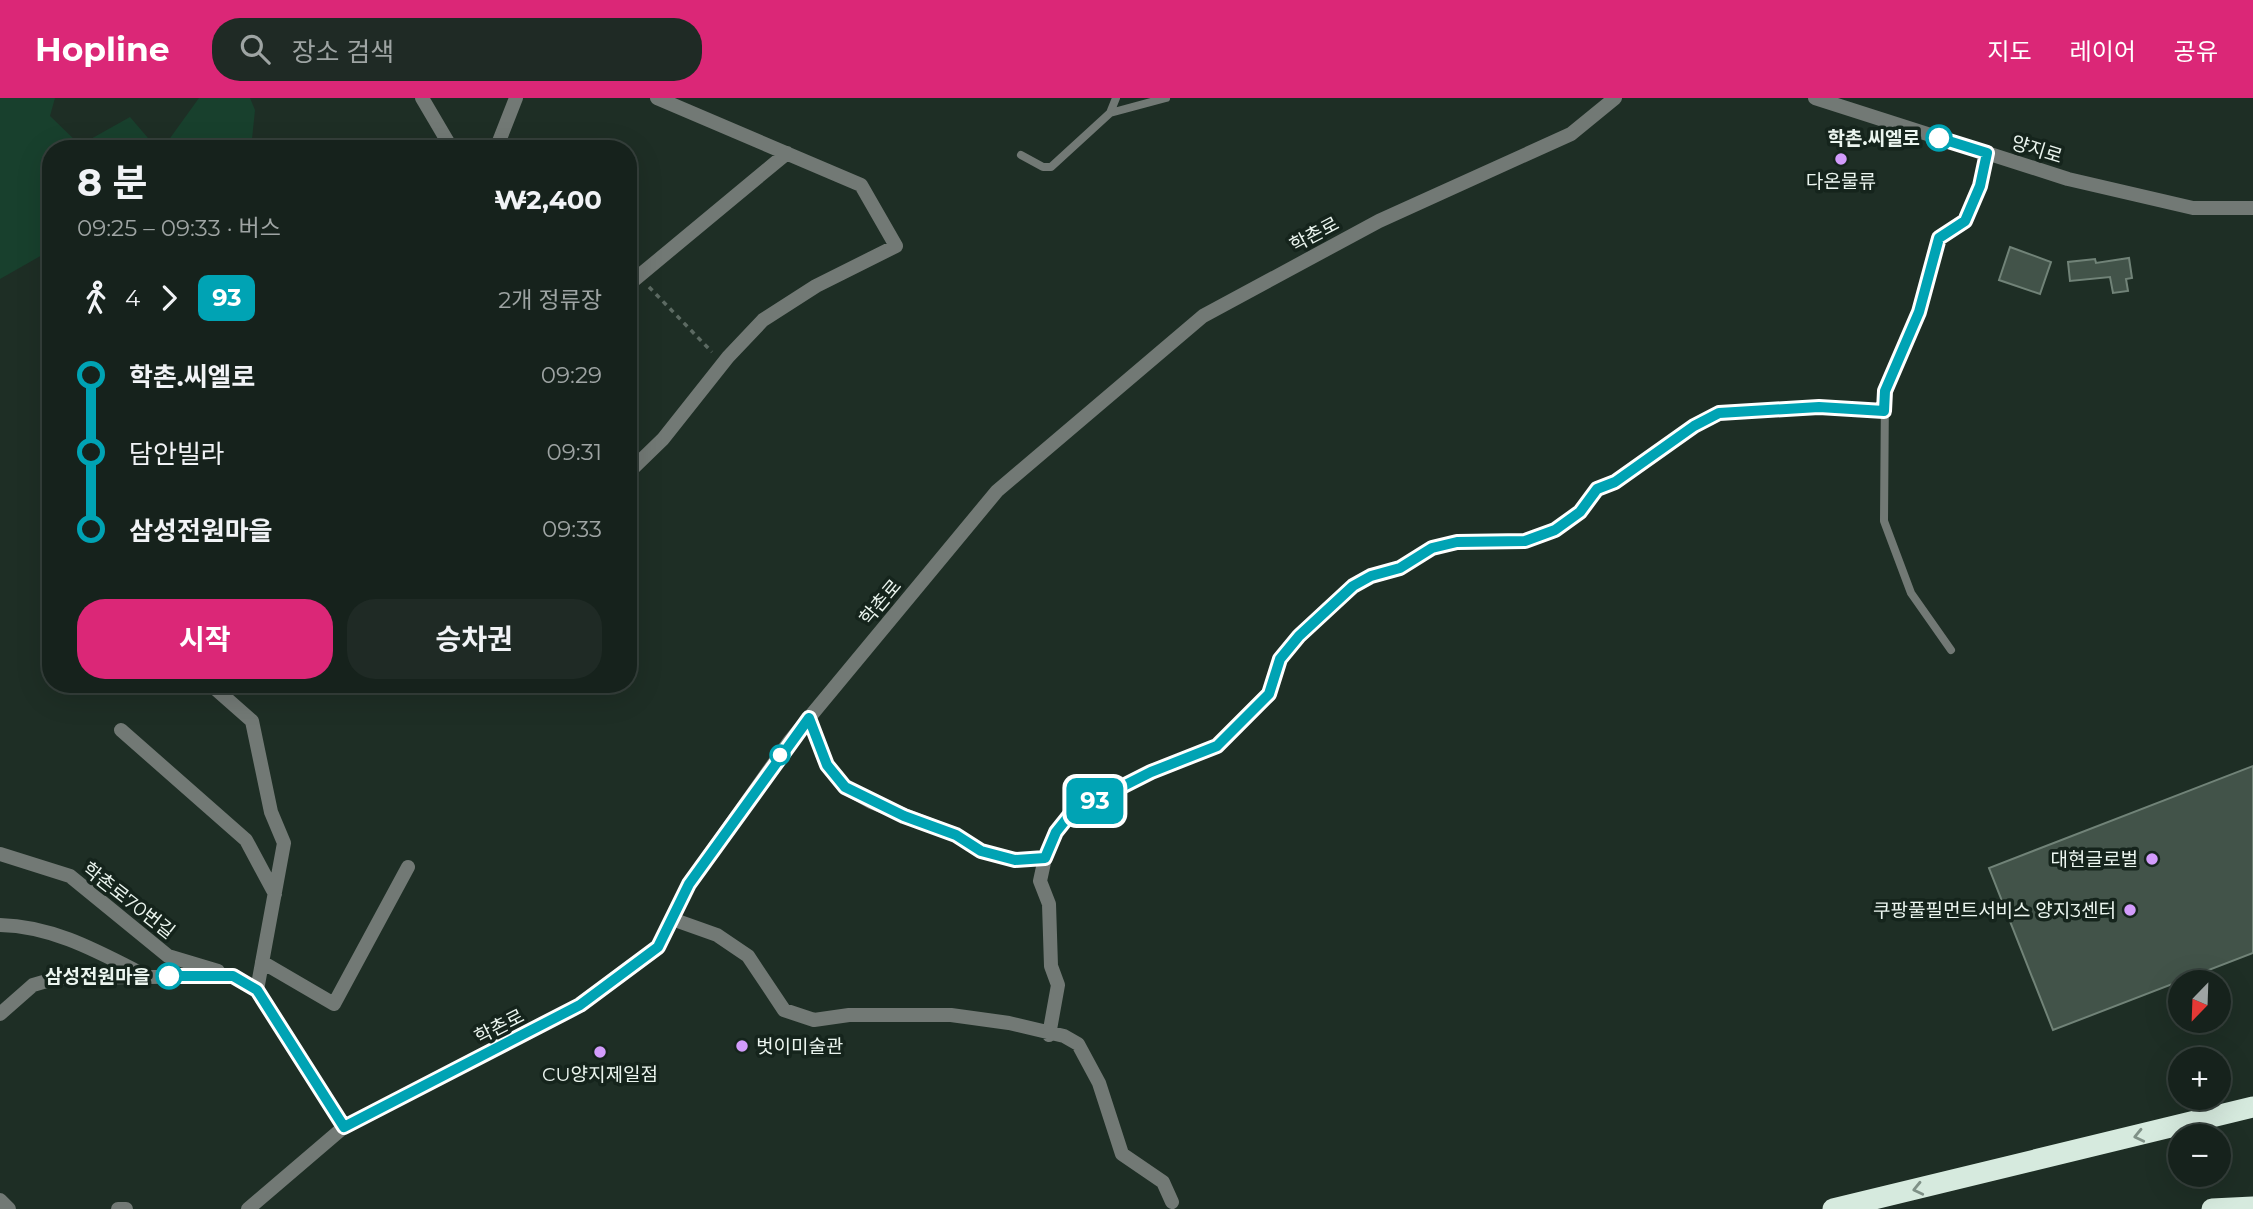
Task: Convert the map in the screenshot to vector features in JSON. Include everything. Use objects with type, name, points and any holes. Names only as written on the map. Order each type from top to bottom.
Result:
[{"type":"highway","points":[[1833,1209],[2253,1107]]},
{"type":"highway","points":[[2212,1209],[2253,1207]]},
{"type":"street","points":[[422,98],[447,140]]},
{"type":"street","points":[[500,140],[516,98]]},
{"type":"street","points":[[637,464],[663,439],[723,364],[763,320],[816,286],[896,246],[861,185],[657,98]]},
{"type":"street","name":"학촌로","points":[[248,1209],[344,1127],[580,1005],[658,947],[689,884],[809,718],[997,491],[1203,316],[1379,221],[1571,134],[1615,98]]},
{"type":"street","name":"양지로","points":[[1815,98],[2068,179],[2193,208],[2253,208]]},
{"type":"street","points":[[637,278],[787,153]]},
{"type":"street","points":[[1049,1035],[1058,985],[1051,966],[1049,904],[1041,881],[1045,858],[1056,832],[1072,812],[1151,772],[1217,746],[1269,694],[1280,659],[1299,636],[1353,586],[1371,576],[1400,568],[1432,548],[1457,542],[1525,541],[1555,530],[1580,512],[1597,489],[1615,482],[1694,426],[1719,413],[1819,407],[1884,411]]},
{"type":"street","points":[[220,693],[252,721],[271,812],[284,843],[257,990]]},
{"type":"street","points":[[809,718],[827,765],[845,787],[893,811],[956,835],[981,851],[1015,860],[1045,858]]},
{"type":"street","points":[[121,730],[246,840],[275,894]]},
{"type":"street","name":"학촌로70번길","points":[[0,854],[70,876],[168,956],[233,976],[257,990],[344,1127]]},
{"type":"street","points":[[262,962],[334,1004],[408,867]]},
{"type":"street","points":[[672,919],[717,935],[748,956],[784,1010],[814,1020],[849,1015],[951,1015],[1009,1023],[1049,1035],[1065,1036],[1078,1044],[1090,1061],[1122,1154],[1163,1182],[1172,1202]]},
{"type":"street","points":[[0,925],[30,925],[89,947],[146,976]]},
{"type":"street","points":[[0,1014],[33,985],[57,978],[233,976]]},
{"type":"street","points":[[0,1200],[9,1209]]},
{"type":"street","points":[[118,1209],[126,1209]]},
{"type":"lane","points":[[1110,113],[1116,98]]},
{"type":"lane","points":[[1021,155],[1043,167],[1051,167],[1110,113],[1153,99],[1166,98]]},
{"type":"lane","points":[[1951,650],[1911,593],[1884,521],[1885,391],[1919,312],[1939,238],[1965,221],[1980,186],[1987,153]]},
{"type":"path","points":[[637,283],[723,364]]},
{"type":"green space","points":[[0,98],[55,98],[50,116],[75,140],[42,140],[42,255],[0,279]]},
{"type":"green space","points":[[199,98],[250,98],[255,110],[252,140],[169,140]]},
{"type":"green space","points":[[130,117],[148,138],[161,140],[89,140]]},
{"type":"building","points":[[2010,247],[2051,262],[2040,294],[1999,280]]},
{"type":"building","points":[[2129,258],[2132,278],[2126,279],[2128,291],[2113,293],[2110,277],[2070,281],[2068,262],[2095,259],[2096,263]]},
{"type":"building","name":"쿠팡풀필먼트서비스 양지3센터","points":[[2253,766],[2253,953],[2209,970],[2168,970],[2168,986],[2053,1030],[1989,868]]},
{"type":"bus line","name":"93","points":[[169,976],[233,976],[257,990],[344,1127],[580,1005],[658,947],[689,884],[789,742],[809,718],[827,765],[845,787],[871,802],[956,835],[981,851],[1015,860],[1045,858],[1056,832],[1072,812],[1151,772],[1189,760],[1217,746],[1269,694],[1280,659],[1299,636],[1353,586],[1371,576],[1400,568],[1432,548],[1457,542],[1525,541],[1555,530],[1580,512],[1597,489],[1615,482],[1694,426],[1719,413],[1819,407],[1884,411],[1885,391],[1919,312],[1939,238],[1965,221],[1980,186],[1987,153],[1939,138]]},
{"type":"place","name":"학촌.씨엘로","points":[[1939,138]]},
{"type":"place","name":"다온물류","points":[[1841,159]]},
{"type":"place","name":"대현글로벌","points":[[2152,859]]},
{"type":"place","name":"쿠팡풀필먼트서비스 양지3센터","points":[[2130,910]]},
{"type":"place","name":"삼성전원마을","points":[[169,976]]},
{"type":"place","name":"벗이미술관","points":[[742,1046]]},
{"type":"place","name":"CU양지제일점","points":[[600,1052]]}]
